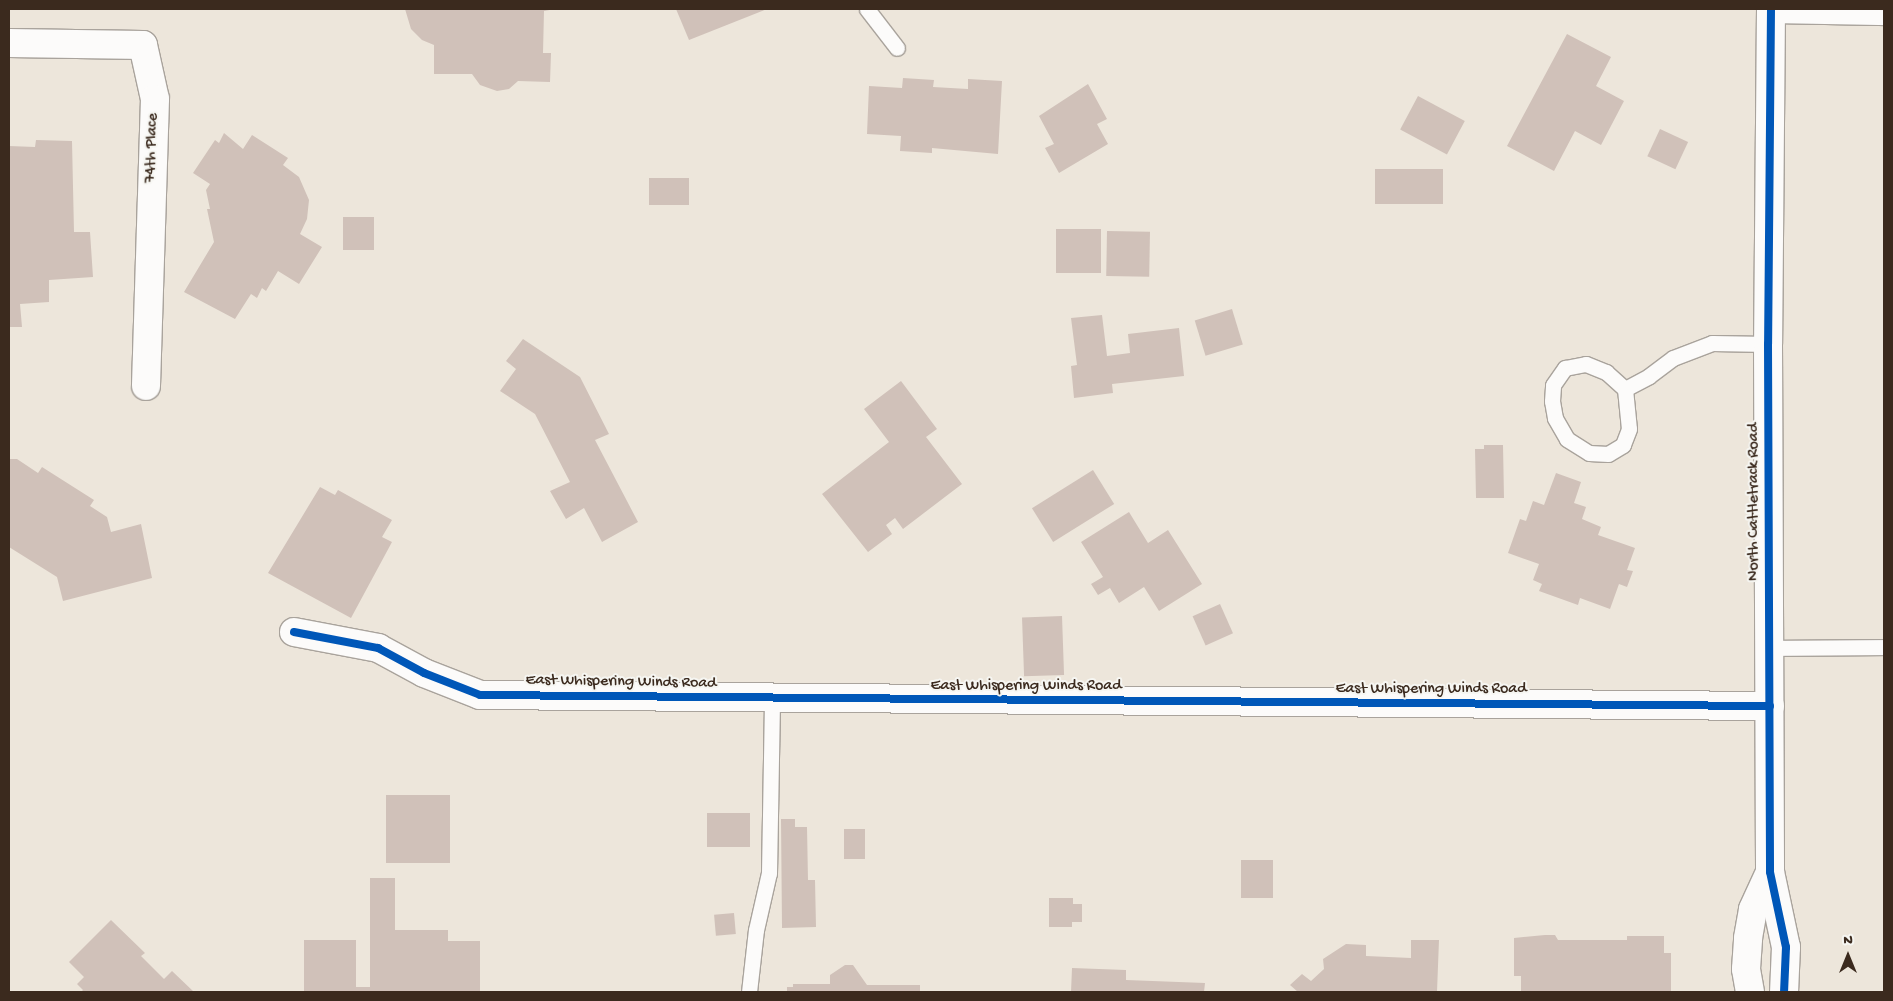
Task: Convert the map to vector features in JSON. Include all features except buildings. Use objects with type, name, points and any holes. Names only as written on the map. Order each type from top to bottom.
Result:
[{"type":"street","name":"North Cattletrack Road","points":[[1768,13],[1770,872],[1786,947],[1784,992]]},
{"type":"street","name":"74th Place","points":[[9,43],[143,45],[155,99],[146,386]]},
{"type":"street","name":"East Whispering Winds Road","points":[[294,632],[378,648],[424,673],[480,695],[772,699],[1770,706]]},
{"type":"street","name":"North Cattletrack Road","points":[[1750,992],[1746,969],[1748,938],[1753,908],[1770,872]]},
{"type":"lane","points":[[867,9],[897,48]]},
{"type":"lane","points":[[1768,13],[1884,17]]},
{"type":"lane","points":[[1625,389],[1649,376],[1673,358],[1712,343],[1768,344]]},
{"type":"lane","points":[[1586,364],[1606,372],[1625,389],[1629,429],[1623,445],[1608,454],[1589,452],[1567,439],[1555,418],[1552,401],[1553,386],[1566,368],[1586,364]]},
{"type":"lane","points":[[1769,648],[1884,647]]},
{"type":"lane","points":[[749,992],[756,930],[769,873],[772,699]]},
{"type":"cycle path","points":[[1771,9],[1768,344],[1770,872],[1786,947],[1784,992]]},
{"type":"cycle path","points":[[294,632],[378,648],[424,673],[480,695],[1770,706]]}]
